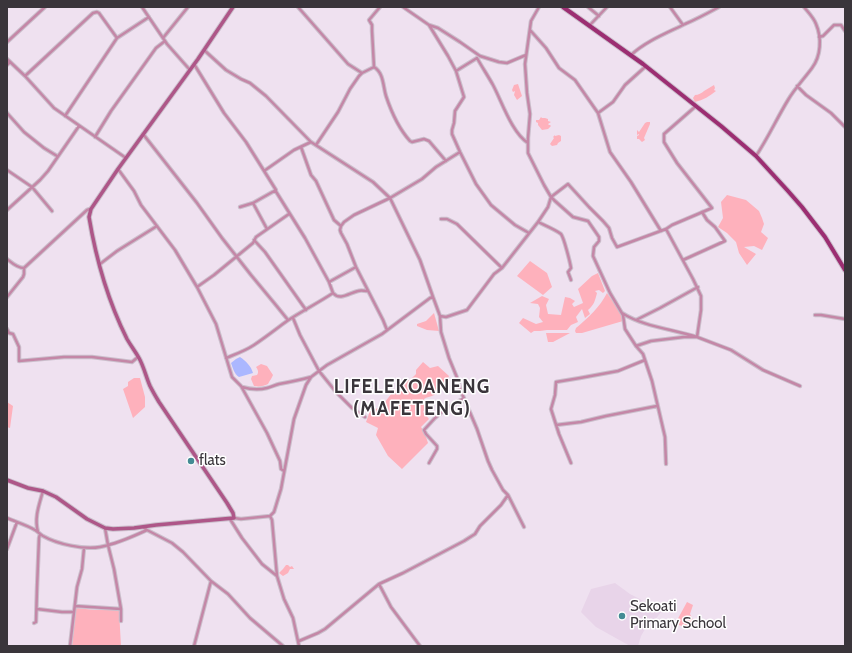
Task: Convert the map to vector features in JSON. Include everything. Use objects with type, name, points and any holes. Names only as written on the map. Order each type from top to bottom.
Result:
[{"type":"main road","points":[[563,7],[696,106],[756,156],[806,212],[825,237],[845,270]]},
{"type":"street","points":[[7,42],[45,7]]},
{"type":"street","points":[[142,7],[164,39],[190,70]]},
{"type":"street","points":[[95,137],[156,48],[188,7]]},
{"type":"street","points":[[233,7],[127,159],[118,169],[91,209],[89,216],[100,264],[112,305],[128,340],[138,357],[151,388],[227,503],[233,513],[232,518],[242,538],[262,564],[277,576]]},
{"type":"street","points":[[298,7],[348,64],[362,73]]},
{"type":"street","points":[[380,7],[369,20],[372,26],[374,67],[377,68],[383,80],[386,95],[391,107],[401,129],[408,139],[412,142],[424,139],[430,141],[446,161]]},
{"type":"street","points":[[403,7],[429,25],[438,28],[455,38],[478,57],[516,131],[528,144]]},
{"type":"street","points":[[539,7],[531,21],[525,64],[530,114],[528,153],[551,197],[573,217],[588,221],[596,231],[599,241],[594,247],[593,256],[610,293],[623,315],[625,329],[636,346],[644,354],[665,437],[666,464]]},
{"type":"street","points":[[588,7],[599,16]]},
{"type":"street","points":[[589,26],[607,7]]},
{"type":"street","points":[[670,7],[683,25]]},
{"type":"street","points":[[630,56],[662,35],[719,7]]},
{"type":"street","points":[[756,156],[786,102],[797,86],[813,68],[819,54],[820,44],[816,23],[804,7]]},
{"type":"street","points":[[25,76],[93,13],[99,13],[117,38]]},
{"type":"street","points":[[65,116],[117,38],[149,17]]},
{"type":"street","points":[[429,25],[456,71],[464,97],[455,111],[452,130],[452,134],[460,152],[476,184],[491,205],[515,225],[529,233]]},
{"type":"street","points":[[819,37],[824,36],[834,25],[841,25],[845,31]]},
{"type":"street","points":[[530,30],[546,48],[559,68],[575,80],[598,113],[610,152],[631,182],[660,231]]},
{"type":"street","points":[[204,50],[226,70],[250,83],[266,96],[311,142],[373,182],[390,198],[420,260],[440,316],[441,332],[449,358],[492,470],[503,490],[508,495],[524,527]]},
{"type":"street","points":[[456,71],[478,57],[507,63],[526,55]]},
{"type":"street","points":[[7,59],[25,76],[54,108],[127,159]]},
{"type":"street","points":[[7,65],[10,62]]},
{"type":"street","points":[[194,64],[224,113],[246,142],[289,214],[306,238],[329,282],[333,293],[342,297],[359,290],[368,291]]},
{"type":"street","points":[[316,145],[362,73],[374,67]]},
{"type":"street","points":[[598,113],[613,102],[625,85],[645,67]]},
{"type":"street","points":[[797,86],[806,95],[831,113],[845,127]]},
{"type":"street","points":[[440,316],[446,317],[467,310],[494,274],[502,268],[538,222],[548,207],[551,197],[568,184],[609,228],[617,247],[666,229],[712,208],[677,163],[664,142],[664,134],[696,106]]},
{"type":"street","points":[[7,113],[24,132],[57,156]]},
{"type":"street","points":[[7,210],[48,171],[79,126]]},
{"type":"street","points":[[143,134],[236,257],[288,320]]},
{"type":"street","points":[[264,171],[294,150],[311,142]]},
{"type":"street","points":[[301,147],[311,175],[316,181],[334,220],[340,226],[340,232],[387,330]]},
{"type":"street","points":[[340,226],[354,215],[390,198],[422,179],[460,152]]},
{"type":"street","points":[[118,169],[134,191],[141,205],[175,250],[197,287],[216,324],[232,377],[241,386],[267,433],[280,461],[281,469],[284,470]]},
{"type":"street","points":[[7,170],[32,187],[52,211]]},
{"type":"street","points":[[240,207],[253,203],[275,190]]},
{"type":"street","points":[[253,203],[267,230]]},
{"type":"street","points":[[7,297],[23,277],[24,268],[87,210],[91,209]]},
{"type":"street","points":[[683,260],[725,241],[702,212]]},
{"type":"street","points":[[197,287],[253,243],[256,237],[289,214]]},
{"type":"street","points":[[441,219],[448,219],[457,224],[502,268]]},
{"type":"street","points":[[538,222],[561,235],[564,239],[571,268],[568,272],[571,280]]},
{"type":"street","points":[[100,264],[117,251],[157,226]]},
{"type":"street","points":[[666,229],[698,287],[701,296],[701,310],[696,337]]},
{"type":"street","points":[[254,240],[306,310]]},
{"type":"street","points":[[7,259],[16,266],[22,269],[24,268]]},
{"type":"street","points":[[329,282],[356,267]]},
{"type":"street","points":[[636,320],[698,287]]},
{"type":"street","points":[[226,358],[233,354],[241,353],[288,320],[333,293]]},
{"type":"street","points":[[241,386],[257,389],[268,388],[278,384],[298,381],[311,377],[382,334],[433,297]]},
{"type":"street","points":[[621,312],[630,318],[646,324],[682,332],[731,350],[764,370],[800,386]]},
{"type":"street","points":[[815,315],[845,318]]},
{"type":"street","points":[[293,318],[300,335],[319,371],[336,392],[352,408],[365,417]]},
{"type":"street","points":[[7,329],[9,333],[13,334],[19,347],[19,361],[64,357],[92,357],[132,362],[138,357]]},
{"type":"street","points":[[636,346],[651,341],[696,337]]},
{"type":"street","points":[[571,463],[551,409],[556,395],[556,382],[618,371],[645,360]]},
{"type":"street","points":[[7,480],[28,488],[43,491],[56,497],[87,519],[105,528],[113,529],[143,527],[232,518],[241,519],[270,516],[274,512],[276,506],[294,419],[306,385],[311,377]]},
{"type":"street","points":[[429,463],[437,449],[437,446],[424,430],[435,418],[464,398]]},
{"type":"street","points":[[556,425],[581,422],[657,406]]},
{"type":"street","points":[[34,623],[36,622],[37,609],[39,538],[36,525],[38,509],[43,491]]},
{"type":"street","points":[[299,641],[325,629],[379,584],[464,541],[474,534],[508,495]]},
{"type":"street","points":[[270,516],[272,520],[277,576],[284,599],[293,618],[299,646]]},
{"type":"street","points":[[7,518],[21,523],[43,536],[66,545],[84,548],[108,545],[147,530]]},
{"type":"street","points":[[7,549],[17,522]]},
{"type":"street","points":[[143,527],[172,543],[211,581],[228,594],[250,618],[283,646]]},
{"type":"street","points":[[105,528],[121,609],[121,621]]},
{"type":"street","points":[[70,646],[77,587],[82,568],[84,548]]},
{"type":"street","points":[[194,646],[211,581]]},
{"type":"street","points":[[379,584],[391,607],[420,646]]},
{"type":"street","points":[[75,606],[121,609]]},
{"type":"street","points":[[37,609],[74,612]]},
{"type":"shaded area","points":[[518,84],[522,96],[517,100],[514,95],[515,91],[513,92],[512,90],[514,85]]},
{"type":"shaded area","points":[[714,85],[714,90],[716,91],[706,98],[695,102],[693,98],[695,95]]},
{"type":"shaded area","points":[[541,117],[548,119],[548,121],[551,122],[548,124],[551,126],[548,129],[542,130],[536,122],[536,120],[539,120]]},
{"type":"shaded area","points":[[647,122],[650,122],[650,124],[644,138],[645,140],[642,142],[637,139],[639,134],[637,135],[637,130],[639,132]]},
{"type":"shaded area","points":[[555,135],[561,136],[561,141],[557,145],[552,146],[550,144]]},
{"type":"shaded area","points":[[727,195],[746,200],[759,211],[764,224],[761,232],[768,238],[762,250],[754,246],[744,247],[756,254],[747,265],[739,253],[736,242],[718,227],[723,218],[721,202]]},
{"type":"shaded area","points":[[530,261],[547,273],[552,287],[543,295],[517,276]]},
{"type":"shaded area","points":[[598,273],[605,291],[603,293],[599,290],[595,291],[597,293],[595,301],[588,310],[590,314],[585,318],[582,309],[576,317],[578,322],[571,325],[567,330],[534,331],[531,333],[519,323],[523,318],[536,324],[543,322],[539,317],[540,308],[538,304],[530,303],[542,296],[549,299],[546,305],[548,314],[561,315],[565,297],[575,301],[572,304],[574,307],[583,303],[578,289],[592,276]]},
{"type":"shaded area","points":[[607,293],[621,313],[623,321],[582,333],[576,333],[576,328],[601,303]]},
{"type":"shaded area","points":[[434,313],[439,331],[427,330],[417,326],[417,324],[426,321]]},
{"type":"shaded area","points":[[546,333],[570,333],[553,342],[548,342]]},
{"type":"shaded area","points":[[423,362],[430,368],[438,366],[449,376],[439,392],[424,399],[427,404],[423,412],[429,419],[421,427],[428,443],[402,469],[388,456],[376,435],[378,428],[366,422],[370,411],[381,407],[392,393],[403,385],[403,380],[410,380],[416,374],[416,370]]},
{"type":"shaded area","points":[[261,364],[267,366],[273,375],[268,384],[254,386],[251,379],[252,376],[257,375],[258,371],[256,367]]},
{"type":"shaded area","points":[[134,378],[140,378],[145,397],[145,407],[133,418],[123,389],[128,386],[128,382]]},
{"type":"shaded area","points":[[7,402],[13,406],[10,428],[7,427]]},
{"type":"shaded area","points":[[286,565],[290,567],[292,566],[294,569],[290,569],[288,573],[283,576],[279,573]]},
{"type":"shaded area","name":"Sekoati Primary School","points":[[615,583],[630,594],[657,608],[661,612],[655,620],[648,624],[641,636],[638,646],[630,646],[596,627],[581,612],[591,589]]},
{"type":"shaded area","points":[[687,602],[693,605],[690,614],[693,620],[690,628],[675,624]]},
{"type":"shaded area","points":[[76,608],[119,610],[121,646],[72,646]]},
{"type":"water","points":[[240,357],[248,364],[253,373],[239,377],[236,374],[231,363]]},
{"type":"place","name":"flats","points":[[191,461]]},
{"type":"place","name":"Sekoati Primary School","points":[[622,616]]},
{"type":"district","name":"LIFELEKOANENG (MAFETENG)","points":[[412,398]]}]
